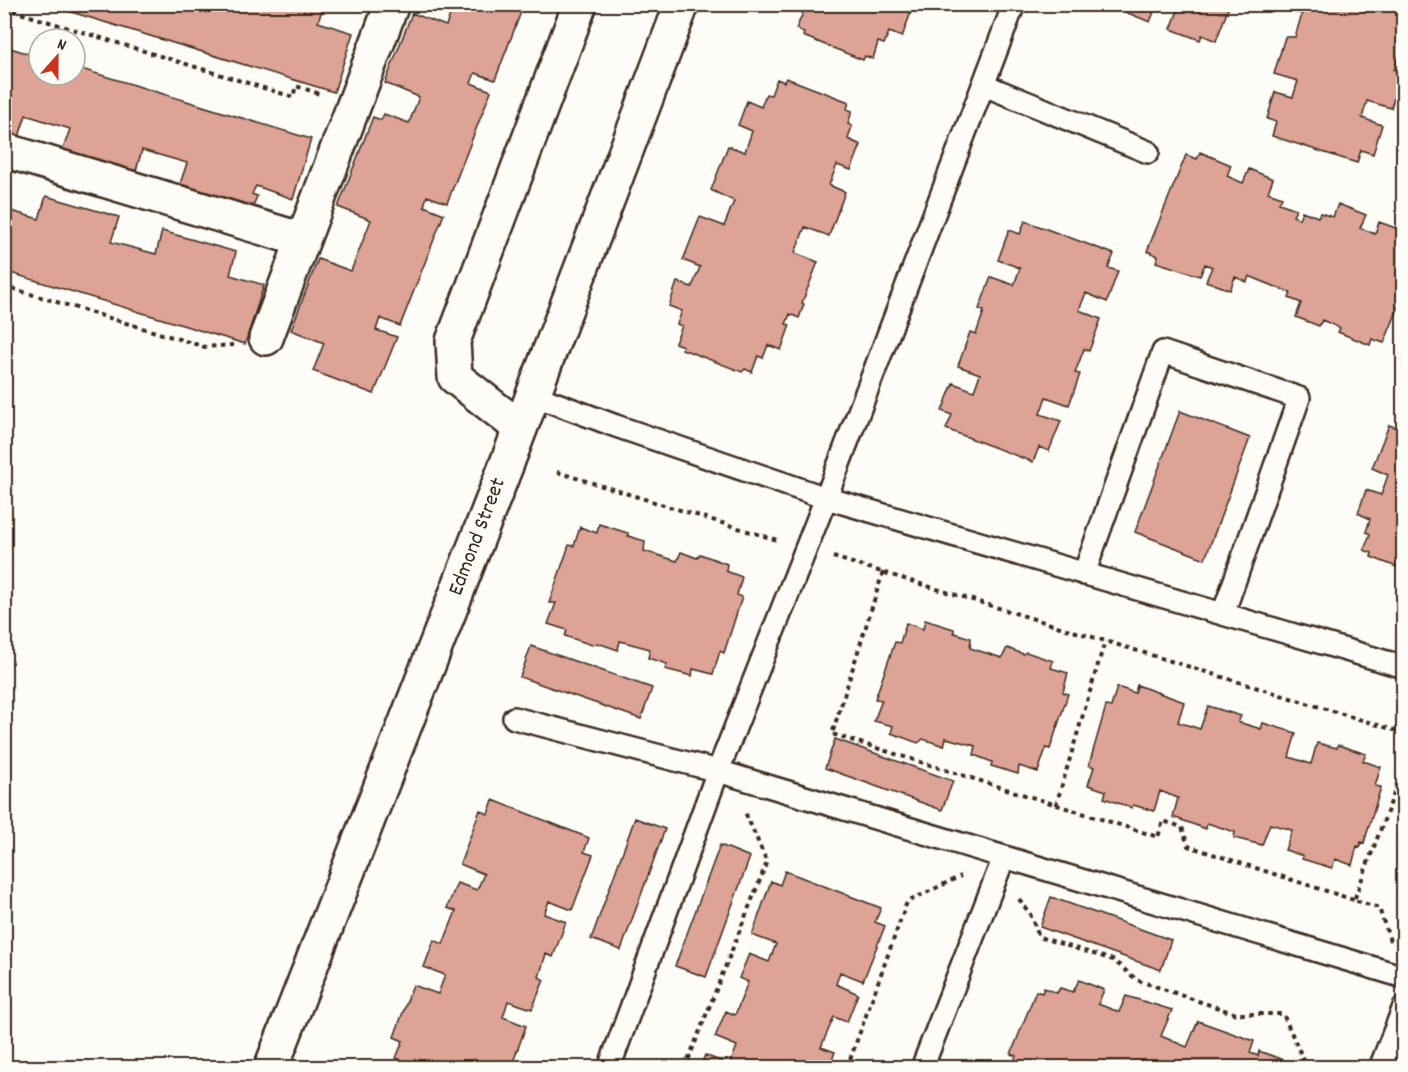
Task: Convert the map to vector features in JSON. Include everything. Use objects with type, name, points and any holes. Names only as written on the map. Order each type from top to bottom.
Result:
[{"type":"street","points":[[266,338],[392,4]]},
{"type":"street","points":[[520,428],[455,377],[453,341],[580,4]]},
{"type":"street","name":"Edmond Street","points":[[271,1068],[533,395],[682,4]]},
{"type":"street","points":[[4,150],[303,240]]},
{"type":"lane","points":[[609,1068],[718,771],[826,498],[1014,4]]},
{"type":"lane","points":[[984,85],[1148,152]]},
{"type":"lane","points":[[1084,574],[1163,352],[1299,398],[1222,614]]},
{"type":"lane","points":[[533,395],[826,498],[1404,667]]},
{"type":"lane","points":[[514,718],[749,780],[1395,974]]},
{"type":"lane","points":[[922,1068],[1004,857]]},
{"type":"lane","points":[[1380,1068],[1404,1008]]},
{"type":"path","points":[[4,8],[293,97],[296,86],[355,104]]},
{"type":"path","points":[[4,286],[205,347],[239,345],[261,351],[266,338]]},
{"type":"path","points":[[557,472],[1404,733]]},
{"type":"path","points":[[883,572],[832,734],[1158,837],[1163,821],[1182,827],[1188,846],[1379,908],[1393,949],[1395,974]]},
{"type":"path","points":[[1056,805],[1105,641]]},
{"type":"path","points":[[1353,900],[1404,767]]},
{"type":"path","points":[[685,1068],[767,862],[742,804],[749,780]]},
{"type":"path","points":[[847,1068],[907,902],[961,875],[1016,895],[1030,914],[1039,937],[1113,960],[1137,980],[1236,1014],[1283,1014],[1307,1068]]},
{"type":"building","points":[[45,4],[324,4],[318,22],[353,33],[334,92]]},
{"type":"building","points":[[454,4],[524,4],[495,80],[475,73],[471,83],[491,91],[447,203],[427,196],[424,206],[444,214],[400,326],[380,318],[376,330],[397,337],[374,394],[313,371],[324,343],[291,330],[318,259],[351,271],[371,220],[338,207],[373,117],[381,120],[384,114],[409,123],[419,97],[385,83],[412,13],[446,26]]},
{"type":"building","points":[[800,4],[909,4],[907,10],[911,12],[902,37],[889,32],[884,44],[878,42],[873,59],[865,56],[863,60],[803,36],[804,33],[796,29],[803,13],[797,11]]},
{"type":"building","points":[[1122,4],[1157,4],[1150,22],[1123,11],[1125,6]]},
{"type":"building","points":[[1178,4],[1230,4],[1216,41],[1202,35],[1200,40],[1171,29],[1180,5]]},
{"type":"building","points":[[1296,4],[1392,4],[1391,9],[1404,13],[1404,48],[1402,48],[1394,70],[1402,72],[1391,108],[1367,101],[1362,118],[1382,125],[1373,154],[1361,150],[1357,163],[1272,136],[1276,122],[1267,119],[1275,92],[1293,97],[1298,81],[1274,74],[1285,37],[1295,37],[1302,14],[1294,12]]},
{"type":"building","points":[[4,46],[27,53],[27,87],[87,87],[87,71],[311,139],[293,199],[256,186],[252,194],[257,196],[252,209],[179,187],[187,163],[142,150],[135,174],[62,152],[70,129],[26,115],[18,140],[4,135]]},
{"type":"building","points":[[786,78],[849,102],[847,109],[852,111],[848,124],[852,126],[848,139],[861,145],[851,170],[837,165],[829,185],[845,192],[829,236],[805,227],[795,253],[818,262],[802,303],[804,304],[799,318],[790,314],[786,324],[790,325],[781,350],[768,345],[763,358],[758,356],[752,372],[745,369],[742,372],[682,349],[683,346],[675,343],[682,326],[677,324],[682,311],[669,306],[677,282],[692,287],[700,267],[683,260],[700,217],[724,226],[734,201],[711,190],[728,146],[745,152],[752,131],[738,125],[747,101],[761,107],[766,94],[771,95],[777,79],[784,82]]},
{"type":"building","points":[[1200,152],[1231,165],[1227,176],[1243,183],[1249,169],[1273,179],[1268,192],[1282,197],[1279,203],[1296,209],[1293,216],[1299,219],[1302,211],[1318,217],[1320,213],[1333,217],[1338,204],[1366,215],[1360,228],[1375,234],[1379,222],[1404,231],[1404,294],[1384,343],[1372,339],[1370,345],[1338,332],[1340,328],[1322,320],[1319,326],[1296,317],[1301,303],[1289,298],[1291,293],[1249,276],[1247,282],[1235,277],[1230,290],[1206,281],[1212,267],[1205,264],[1200,276],[1156,262],[1158,256],[1147,251],[1186,155],[1197,159]]},
{"type":"building","points":[[46,196],[119,217],[111,242],[156,254],[162,231],[236,252],[230,275],[264,285],[245,344],[4,271],[4,209],[39,219]]},
{"type":"building","points":[[1025,221],[1114,254],[1108,268],[1118,271],[1107,302],[1086,293],[1079,310],[1101,319],[1089,351],[1084,349],[1075,373],[1080,374],[1069,405],[1046,397],[1040,414],[1061,421],[1049,451],[1039,447],[1033,462],[946,429],[952,415],[942,411],[953,383],[974,391],[980,374],[958,366],[970,332],[976,334],[984,311],[979,309],[991,277],[1014,285],[1020,268],[998,260],[1009,230],[1020,234]]},
{"type":"building","points":[[1180,411],[1250,438],[1205,559],[1135,532]]},
{"type":"building","points":[[1389,425],[1404,430],[1404,570],[1371,557],[1372,553],[1364,550],[1370,534],[1366,532],[1370,519],[1358,513],[1366,490],[1381,495],[1388,475],[1372,468]]},
{"type":"building","points":[[599,524],[645,541],[644,551],[677,561],[681,552],[697,558],[700,554],[727,564],[726,571],[742,577],[737,595],[742,597],[724,653],[720,651],[713,674],[693,669],[692,676],[665,669],[667,664],[648,658],[650,649],[620,641],[618,650],[598,643],[592,645],[565,636],[567,630],[548,624],[556,603],[549,603],[569,545],[574,546],[580,527],[597,533]]},
{"type":"building","points":[[925,620],[954,629],[954,633],[971,638],[970,648],[1002,658],[1007,648],[1023,654],[1026,652],[1053,661],[1051,668],[1068,673],[1063,692],[1068,694],[1050,749],[1046,748],[1038,772],[1019,766],[1018,774],[991,766],[992,762],[974,755],[976,746],[946,738],[944,746],[923,739],[918,743],[891,733],[893,726],[874,721],[882,700],[875,699],[895,642],[900,643],[906,623],[923,629]]},
{"type":"building","points":[[531,646],[652,688],[641,719],[520,677]]},
{"type":"building","points":[[1137,685],[1184,702],[1178,722],[1200,729],[1208,706],[1241,716],[1238,722],[1261,729],[1263,723],[1296,733],[1289,757],[1311,764],[1317,743],[1337,748],[1338,745],[1366,754],[1363,761],[1381,767],[1375,786],[1381,787],[1364,843],[1361,842],[1360,847],[1357,846],[1352,865],[1335,859],[1332,868],[1302,859],[1303,856],[1285,850],[1292,830],[1270,824],[1262,845],[1234,838],[1235,832],[1207,823],[1206,829],[1173,817],[1178,798],[1160,791],[1154,811],[1133,805],[1132,808],[1104,798],[1106,791],[1088,785],[1094,767],[1089,765],[1106,706],[1111,707],[1117,687],[1135,693]]},
{"type":"building","points":[[835,739],[953,781],[942,810],[825,768]]},
{"type":"building","points":[[493,800],[589,838],[584,852],[593,855],[572,910],[549,901],[544,914],[566,922],[553,957],[546,954],[539,977],[544,980],[532,1009],[508,1001],[503,1017],[526,1026],[511,1068],[414,1068],[415,1065],[396,1058],[403,1041],[394,1037],[413,985],[438,994],[445,975],[424,967],[434,940],[443,944],[456,911],[447,908],[457,883],[477,890],[484,874],[460,864],[480,810],[488,814]]},
{"type":"building","points":[[635,818],[665,829],[621,950],[591,939]]},
{"type":"building","points":[[720,845],[750,857],[706,977],[675,966]]},
{"type":"building","points":[[785,871],[881,908],[875,922],[885,926],[863,981],[840,972],[836,984],[858,994],[847,1022],[834,1017],[821,1047],[835,1052],[829,1068],[700,1068],[705,1055],[730,1065],[737,1046],[715,1037],[726,1011],[735,1015],[748,982],[739,978],[749,954],[769,962],[776,944],[752,935],[771,881],[780,885]]},
{"type":"building","points":[[1051,897],[1171,940],[1161,970],[1040,927]]},
{"type":"building","points":[[1079,980],[1104,990],[1098,1004],[1119,1012],[1126,996],[1172,1010],[1161,1036],[1187,1047],[1198,1021],[1254,1041],[1250,1053],[1258,1056],[1259,1051],[1284,1060],[1281,1068],[1023,1068],[1013,1064],[1016,1056],[1011,1054],[1036,991],[1042,993],[1044,988],[1057,993],[1060,988],[1073,992]]}]
